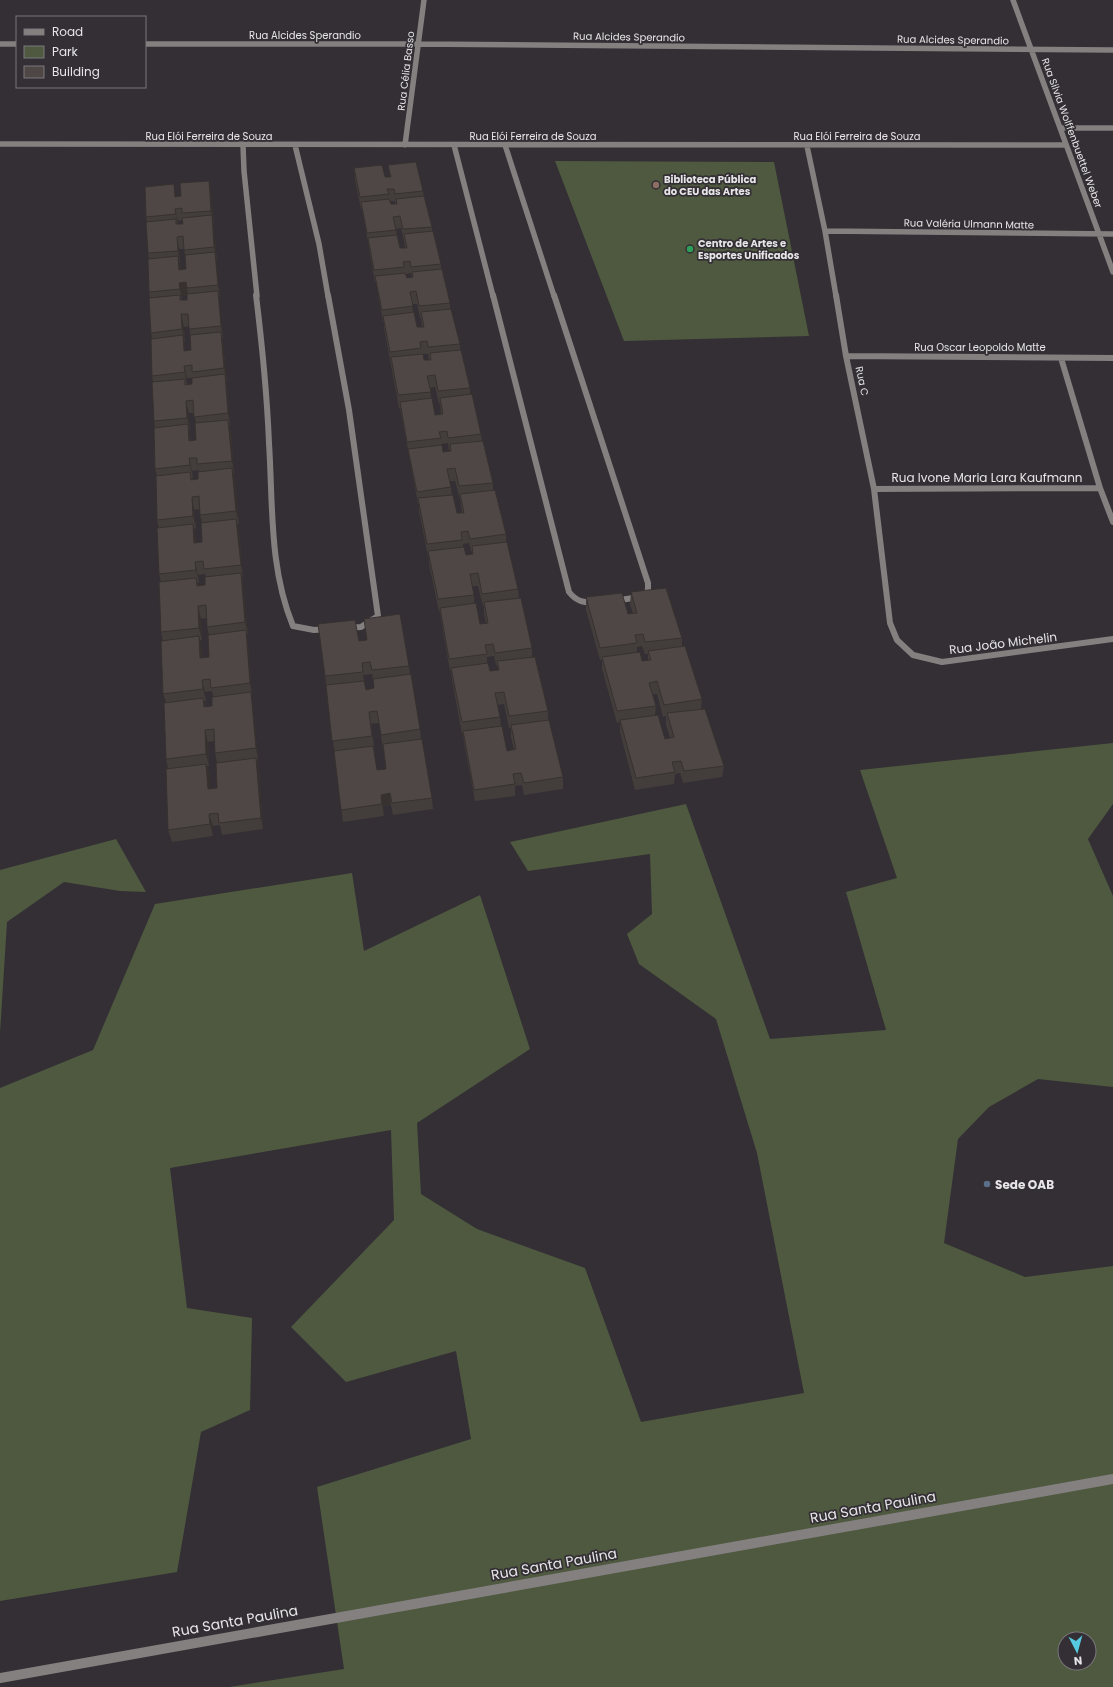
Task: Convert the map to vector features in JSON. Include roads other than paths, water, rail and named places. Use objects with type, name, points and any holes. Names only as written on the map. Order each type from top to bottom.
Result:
[{"type":"street","name":"Rua Célia Basso","points":[[405,144],[424,0]]},
{"type":"street","name":"Rua Silvia Wolffenbuettel Weber","points":[[1013,0],[1113,272]]},
{"type":"street","points":[[0,44],[16,44]]},
{"type":"street","name":"Rua Alcides Sperandio","points":[[146,44],[418,44],[1113,50]]},
{"type":"street","points":[[1060,128],[1113,128]]},
{"type":"street","name":"Rua Elói Ferreira de Souza","points":[[0,144],[807,146],[1066,144]]},
{"type":"street","points":[[243,145],[244,171],[269,434],[274,545],[280,588],[288,617],[293,626],[314,630],[361,627],[378,616],[349,410],[319,244],[295,145]]},
{"type":"street","points":[[454,145],[569,592],[575,600],[586,603],[640,597],[648,591],[648,583],[506,145]]},
{"type":"street","name":"Rua C","points":[[807,146],[825,231],[846,356],[874,488],[890,622]]},
{"type":"street","name":"Rua Valéria Ulmann Matte","points":[[825,231],[1113,234]]},
{"type":"street","name":"Rua Oscar Leopoldo Matte","points":[[846,356],[1113,358]]},
{"type":"street","points":[[1061,358],[1100,488],[1113,522]]},
{"type":"street","name":"Rua Ivone Maria Lara Kaufmann","points":[[874,488],[1100,488]]},
{"type":"street","name":"Rua João Michelin","points":[[890,622],[897,640],[913,655],[942,662],[1113,639]]},
{"type":"street","name":"Rua Santa Paulina","points":[[0,1678],[1113,1479]]},
{"type":"place","name":"Biblioteca Pública do CEU das Artes","points":[[656,185]]},
{"type":"place","name":"Centro de Artes e Esportes Unificados","points":[[690,249]]},
{"type":"place","name":"Sede OAB","points":[[987,1184]]}]
